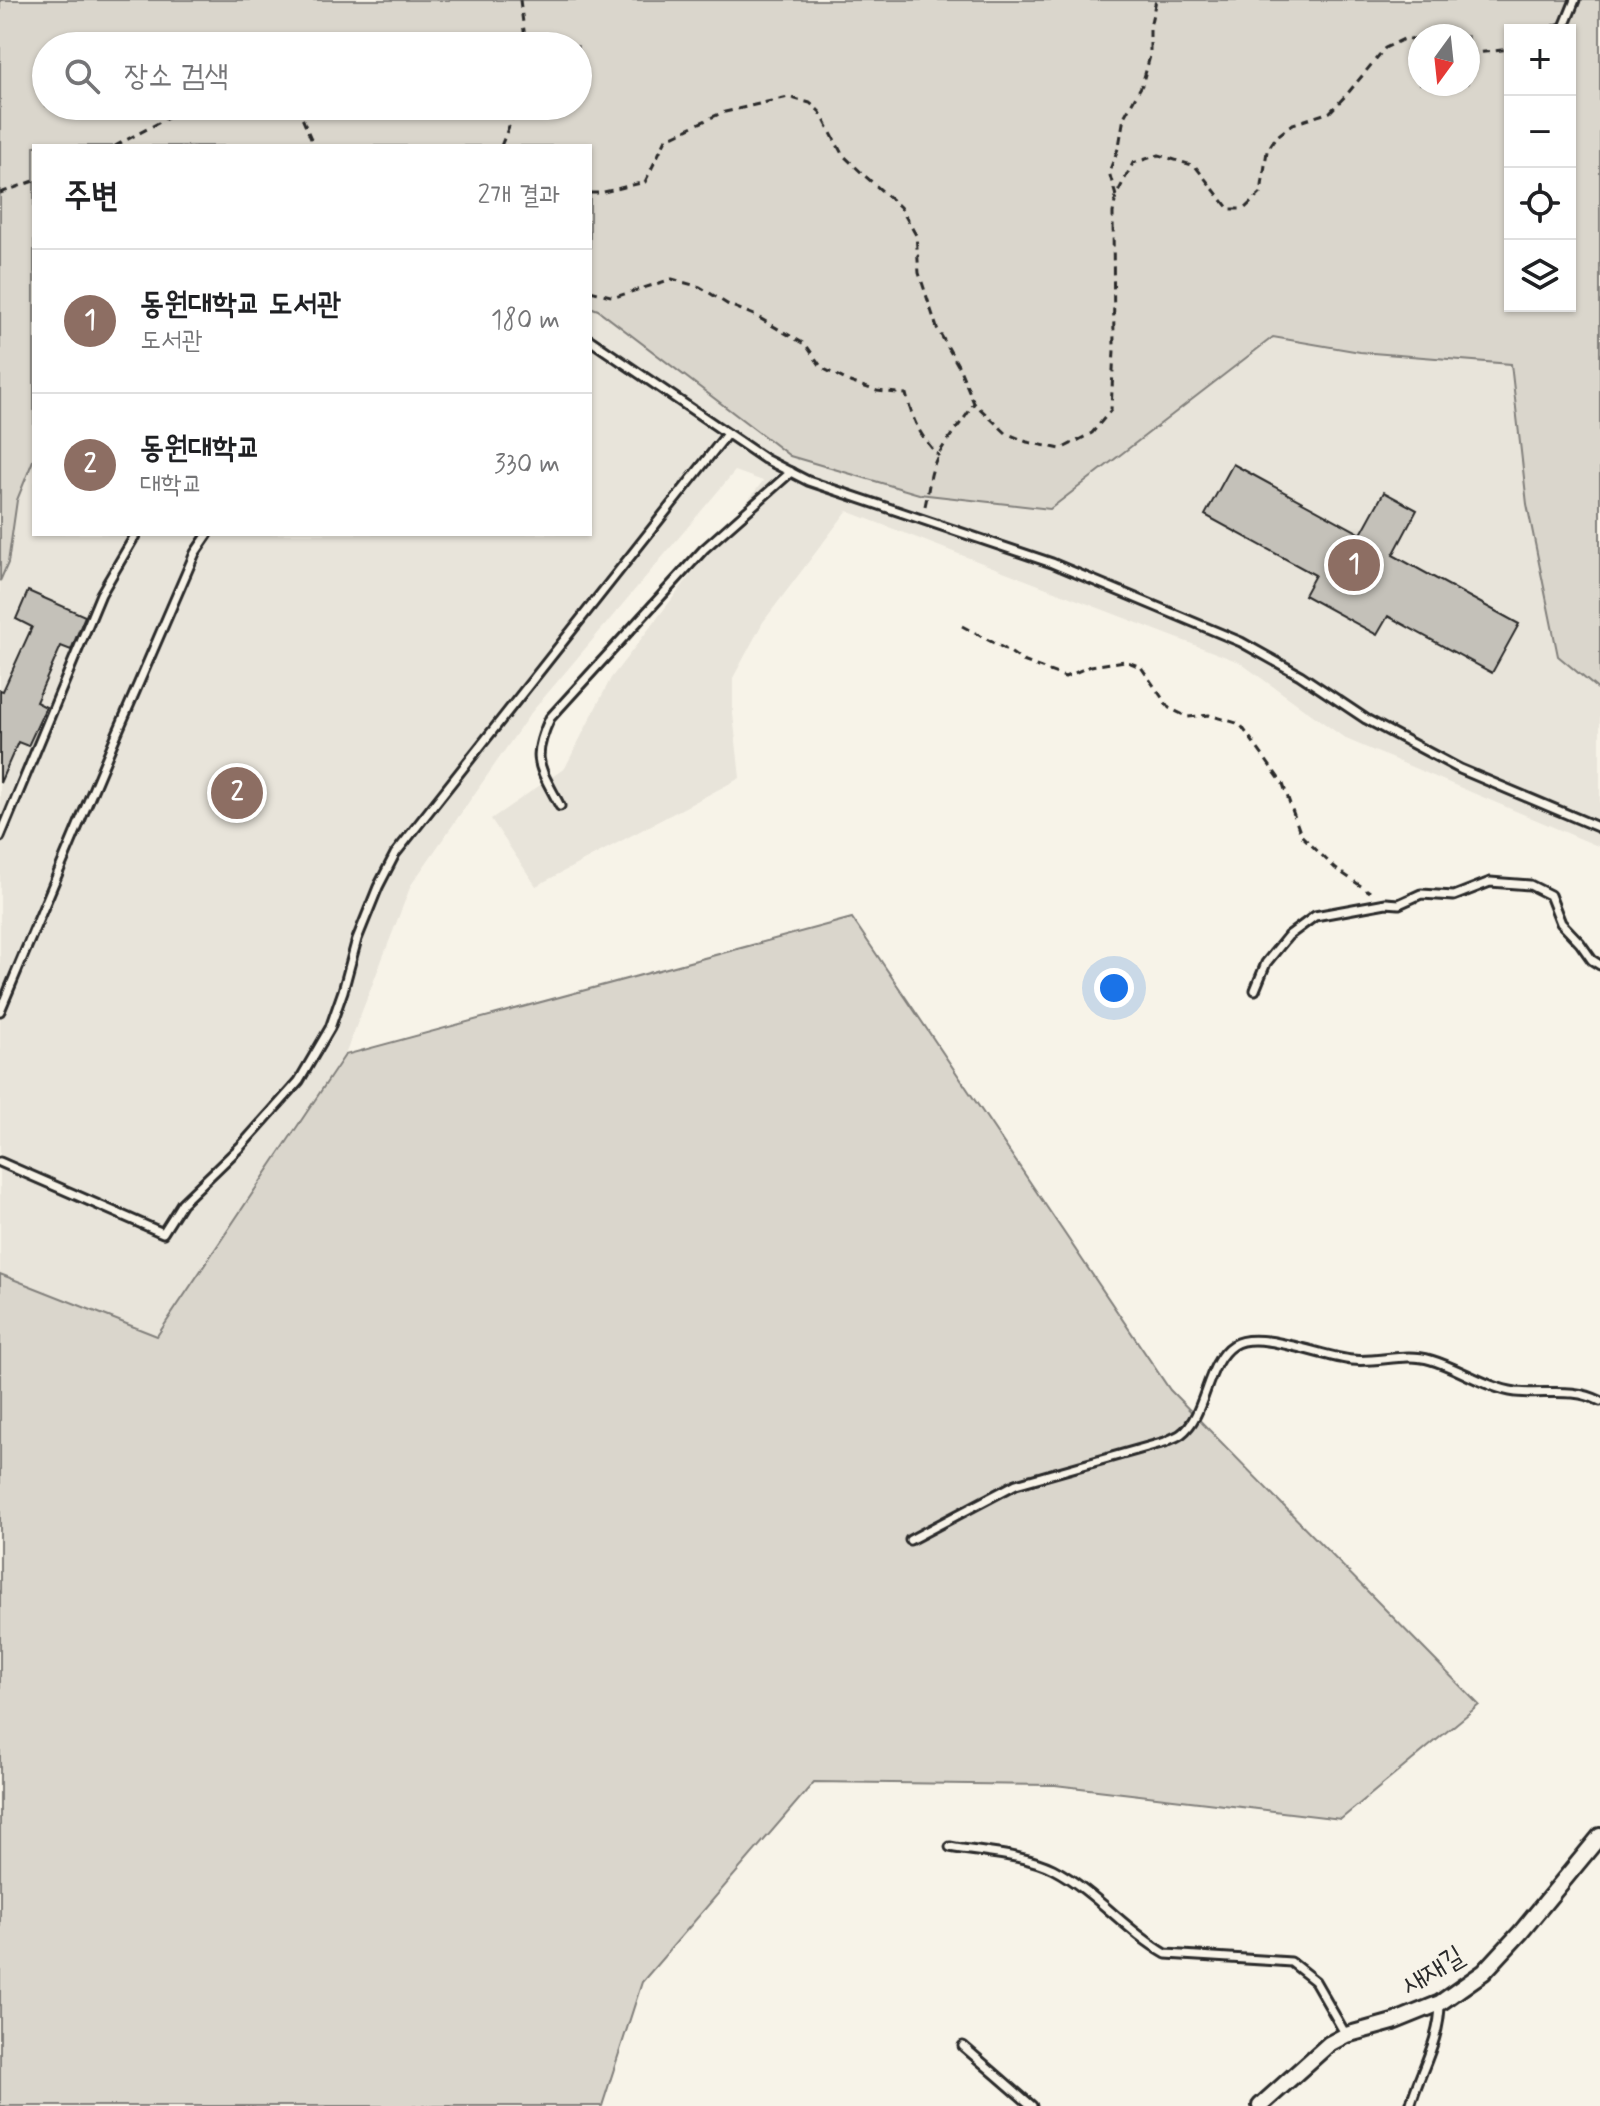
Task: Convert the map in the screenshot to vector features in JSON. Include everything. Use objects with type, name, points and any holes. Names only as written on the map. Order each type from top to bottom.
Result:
[{"type":"street","name":"새재길","points":[[1260,2106],[1329,2044],[1346,2035],[1393,2022],[1440,2003],[1484,1972],[1600,1836]]},
{"type":"lane","points":[[1565,24],[1575,0]]},
{"type":"lane","points":[[592,341],[765,459],[808,481],[1052,563],[1241,642],[1300,675],[1366,719],[1460,769],[1600,828]]},
{"type":"lane","points":[[0,1162],[163,1233],[182,1203],[241,1146],[299,1081],[330,1028],[357,939],[395,854],[727,434]]},
{"type":"lane","points":[[560,806],[539,765],[540,740],[550,718],[704,549],[791,472]]},
{"type":"lane","points":[[0,837],[101,594],[135,536]]},
{"type":"lane","points":[[0,1011],[195,553],[207,536]]},
{"type":"lane","points":[[1255,990],[1266,963],[1288,936],[1315,916],[1386,903],[1399,904],[1421,894],[1454,896],[1490,882],[1530,885],[1550,895],[1561,923],[1592,960],[1600,965]]},
{"type":"lane","points":[[910,1540],[1016,1484],[1165,1442],[1181,1434],[1190,1424],[1222,1355],[1234,1345],[1248,1341],[1268,1341],[1354,1361],[1429,1359],[1515,1392],[1574,1392],[1600,1401]]},
{"type":"lane","points":[[950,1847],[1023,1859],[1050,1867],[1093,1896],[1148,1943],[1166,1954],[1291,1962],[1315,1981],[1346,2035]]},
{"type":"lane","points":[[1410,2106],[1436,2037],[1440,2003]]},
{"type":"lane","points":[[963,2046],[1032,2106]]},
{"type":"path","points":[[520,0],[524,32]]},
{"type":"path","points":[[1116,196],[1109,172],[1119,146],[1124,117],[1142,85],[1150,56],[1150,27],[1156,0]]},
{"type":"path","points":[[592,193],[645,182],[666,139],[721,113],[788,97],[810,103],[820,112],[842,154],[900,207],[916,235],[919,273],[937,328],[959,367],[974,403],[1006,433],[1027,442],[1061,449],[1092,433],[1111,410],[1113,213],[1116,196],[1133,163],[1159,155],[1195,166],[1229,209],[1244,209],[1261,193],[1267,151],[1276,137],[1293,124],[1330,112],[1385,48],[1408,38]]},
{"type":"path","points":[[1480,53],[1504,50]]},
{"type":"path","points":[[119,144],[164,120]]},
{"type":"path","points":[[303,120],[313,144]]},
{"type":"path","points":[[502,144],[511,120]]},
{"type":"path","points":[[0,193],[32,182]]},
{"type":"path","points":[[592,291],[615,297],[672,279],[700,287],[806,345],[822,368],[877,391],[906,394],[914,423],[939,456]]},
{"type":"path","points":[[923,518],[933,467],[974,403]]},
{"type":"path","points":[[962,626],[1023,661],[1065,677],[1091,666],[1125,661],[1141,667],[1169,708],[1188,717],[1209,715],[1240,724],[1283,784],[1301,835],[1336,869],[1386,903]]},
{"type":"shaded area","points":[[0,0],[1600,0],[1600,691],[1558,656],[1527,504],[1511,364],[1360,352],[1273,337],[1050,509],[919,494],[790,456],[592,308],[592,144],[32,144],[32,463],[17,500],[8,563],[0,581]]},
{"type":"shaded area","points":[[592,308],[1050,509],[1273,337],[1360,352],[1512,364],[1527,504],[1558,656],[1600,691],[1600,847],[1346,739],[1239,662],[847,511],[763,622],[733,678],[733,714],[740,778],[536,886],[491,819],[565,768],[611,678],[763,481],[735,471],[530,714],[411,885],[345,1055],[157,1336],[0,1274],[0,581],[8,563],[17,500],[32,463],[32,536],[592,536]]},
{"type":"shaded area","points":[[852,918],[1170,1390],[1479,1705],[1341,1819],[1055,1785],[814,1782],[642,1982],[602,2106],[0,2106],[0,1274],[157,1336],[345,1055]]},
{"type":"building","points":[[1233,464],[1361,534],[1384,492],[1417,510],[1393,555],[1519,624],[1492,673],[1388,616],[1377,635],[1304,595],[1315,575],[1205,515]]},
{"type":"building","points":[[28,591],[85,616],[71,650],[61,646],[36,702],[46,707],[28,746],[18,742],[0,783],[0,690],[3,691],[32,627],[16,619]]},
{"type":"place","name":"동원대학교 도서관","points":[[1354,565]]},
{"type":"place","name":"동원대학교","points":[[237,793]]}]
